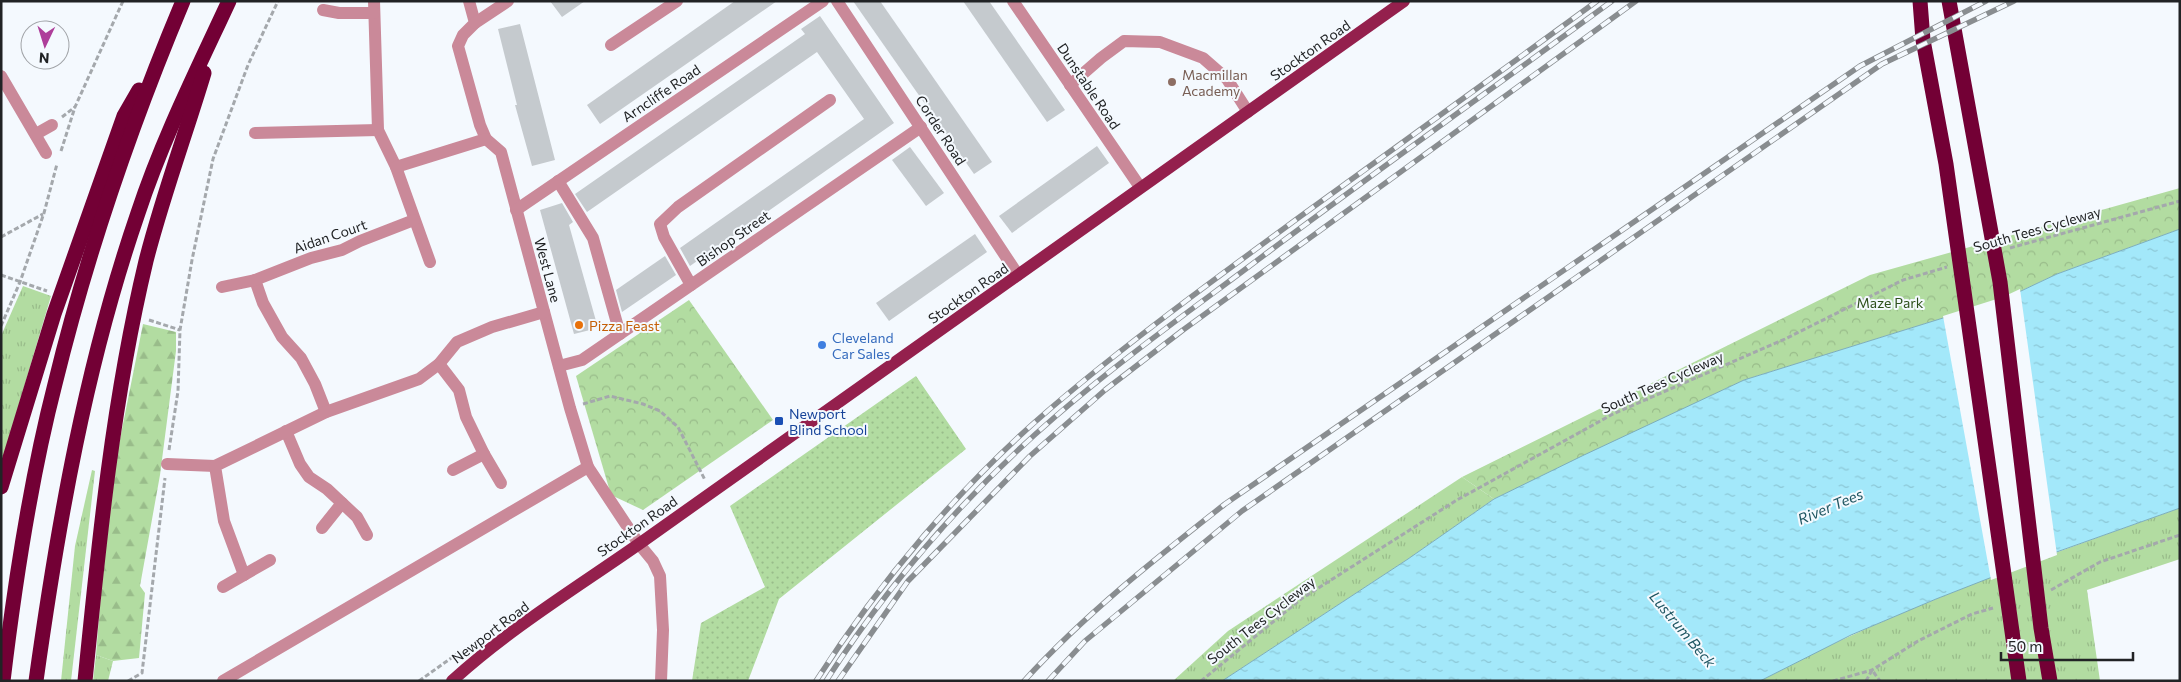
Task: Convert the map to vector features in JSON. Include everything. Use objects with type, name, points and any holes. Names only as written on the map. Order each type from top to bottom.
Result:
[{"type":"highway","points":[[3,681],[25,529],[54,385],[70,324],[106,208],[162,52],[183,1]]},
{"type":"highway","points":[[36,681],[52,568],[91,374],[113,293],[138,211],[167,139],[229,1]]},
{"type":"highway","points":[[1911,1],[1923,40]]},
{"type":"highway","points":[[1920,1],[1923,40],[1946,164],[2020,681]]},
{"type":"highway","points":[[1950,1],[2000,282],[2041,628],[2050,681]]},
{"type":"highway","points":[[85,681],[98,548],[112,442],[137,304],[163,197],[195,103],[220,20]]},
{"type":"highway","points":[[1,487],[54,314],[124,116],[162,52]]},
{"type":"main road","name":"Stockton Road","points":[[548,607],[1404,1]]},
{"type":"main road","name":"Newport Road","points":[[452,681],[474,660],[548,607]]},
{"type":"street","points":[[469,1],[474,23],[508,1]]},
{"type":"street","points":[[611,45],[677,1]]},
{"type":"street","name":"Arncliffe Road","points":[[516,210],[823,1]]},
{"type":"street","name":"Corder Road","points":[[838,1],[1018,275]]},
{"type":"street","name":"Dunstable Road","points":[[1013,1],[1140,187]]},
{"type":"street","points":[[323,10],[339,13],[374,7],[378,130],[396,167],[430,262]]},
{"type":"street","name":"West Lane","points":[[474,23],[463,35],[458,46],[480,125],[486,139],[501,152],[570,408],[588,467],[639,544],[653,561],[660,576],[663,630],[662,681]]},
{"type":"street","points":[[1070,85],[1124,41],[1160,42],[1203,58],[1227,79],[1248,112]]},
{"type":"street","points":[[1,76],[46,153]]},
{"type":"street","points":[[691,285],[664,237],[660,224],[678,207],[830,100]]},
{"type":"street","points":[[36,134],[52,125]]},
{"type":"street","name":"Bishop Street","points":[[559,366],[582,360],[921,127]]},
{"type":"street","points":[[255,133],[378,130]]},
{"type":"street","points":[[396,167],[486,139]]},
{"type":"street","points":[[558,181],[592,238],[620,334]]},
{"type":"street","name":"Aidan Court","points":[[222,287],[255,280],[311,258],[342,250],[414,220]]},
{"type":"street","points":[[255,280],[263,303],[282,337],[301,358],[315,384],[326,412]]},
{"type":"street","points":[[167,464],[215,466],[326,412],[419,379],[439,364],[457,342],[492,327],[544,312]]},
{"type":"street","points":[[439,364],[459,390],[466,417],[501,483]]},
{"type":"street","points":[[286,431],[300,464],[309,477],[357,517],[366,535]]},
{"type":"street","points":[[453,470],[484,454]]},
{"type":"street","points":[[215,466],[224,521],[244,575]]},
{"type":"street","points":[[223,681],[588,467]]},
{"type":"street","points":[[322,528],[342,503]]},
{"type":"street","points":[[223,587],[270,560]]},
{"type":"path","points":[[1,326],[20,282],[44,213],[55,169],[75,107],[123,1]]},
{"type":"path","points":[[128,681],[142,673],[167,464],[178,391],[180,330],[192,260],[213,160],[248,65],[278,1]]},
{"type":"path","name":"South Tees Cycleway","points":[[2006,249],[2180,201]]},
{"type":"path","points":[[1,237],[44,213]]},
{"type":"path","name":"South Tees Cycleway","points":[[1201,681],[1302,599],[1475,491],[1613,414],[1785,339],[1903,280],[1950,266]]},
{"type":"path","points":[[1,276],[33,286]]},
{"type":"path","points":[[166,325],[180,330]]},
{"type":"path","points":[[570,408],[610,396],[643,404],[660,411],[678,427],[712,491]]},
{"type":"path","points":[[1866,681],[1872,670],[1880,681]]},
{"type":"green space","name":"Maze Park","points":[[2180,188],[2180,229],[2057,274],[2004,299],[1744,380],[1494,499],[1462,477],[1870,275]]},
{"type":"green space","points":[[23,286],[51,296],[1,465],[1,336]]},
{"type":"green space","points":[[689,300],[773,420],[643,510],[611,495],[576,376]]},
{"type":"green space","points":[[143,324],[176,332],[176,351],[160,475],[140,586],[145,593],[139,658],[113,661],[96,655],[102,580],[117,454]]},
{"type":"green space","points":[[916,376],[966,449],[779,599],[748,681],[692,681],[701,623],[765,587],[730,506]]},
{"type":"green space","points":[[92,470],[95,471],[71,681],[61,681],[75,546]]},
{"type":"green space","points":[[1462,477],[1494,499],[1408,559],[1222,681],[1173,681],[1228,631]]},
{"type":"green space","points":[[2180,508],[2180,559],[2087,590],[2100,681],[1760,681],[1811,655],[1914,608],[2073,546]]},
{"type":"green space","points":[[96,655],[113,661],[108,681],[93,681]]},
{"type":"water","points":[[2180,229],[2180,508],[2051,554],[1936,599],[1851,635],[1760,681],[1222,681],[1408,559],[1494,499],[1584,455],[1744,380],[2004,299],[2057,274]]},
{"type":"pier","points":[[2020,289],[2057,555],[1991,580],[1943,316],[2003,297]]},
{"type":"building","points":[[550,1],[585,1],[562,17]]},
{"type":"building","points":[[735,1],[777,1],[600,124],[587,105]]},
{"type":"building","points":[[853,1],[880,1],[992,162],[974,174]]},
{"type":"building","points":[[963,1],[989,1],[1065,110],[1047,122]]},
{"type":"building","points":[[820,16],[894,123],[690,266],[680,248],[864,119],[817,52],[587,212],[575,194],[805,34],[801,29]]},
{"type":"building","points":[[520,24],[555,160],[532,166],[515,105],[517,105],[498,29]]},
{"type":"building","points":[[1097,146],[1109,163],[1012,233],[999,216]]},
{"type":"building","points":[[910,147],[944,193],[926,206],[892,160]]},
{"type":"building","points":[[562,203],[573,222],[569,225],[598,328],[574,334],[540,210]]},
{"type":"building","points":[[975,234],[987,252],[889,321],[876,303]]},
{"type":"building","points":[[665,256],[676,275],[622,312],[616,290]]},
{"type":"railway","points":[[816,681],[867,607],[924,536],[985,469],[1051,408],[1113,357],[1208,284],[1597,1]]},
{"type":"railway","points":[[826,681],[876,609],[932,540],[961,507],[1023,445],[1056,416],[1172,324],[1612,1]]},
{"type":"railway","points":[[838,681],[908,581],[1030,456],[1105,390],[1183,330],[1636,1]]},
{"type":"railway","points":[[1024,681],[1096,610],[1225,504],[1860,66],[1986,1]]},
{"type":"railway","points":[[1048,681],[1085,641],[1242,511],[1882,64],[2014,1]]},
{"type":"place","name":"Macmillan Academy","points":[[1172,82]]},
{"type":"place","name":"Pizza Feast","points":[[579,325]]},
{"type":"place","name":"Cleveland Car Sales","points":[[822,345]]},
{"type":"place","name":"Newport Blind School","points":[[779,421]]},
{"type":"water label","name":"River Tees","points":[[1830,506]]},
{"type":"water label","name":"Lustrum Beck","points":[[1683,629]]}]
